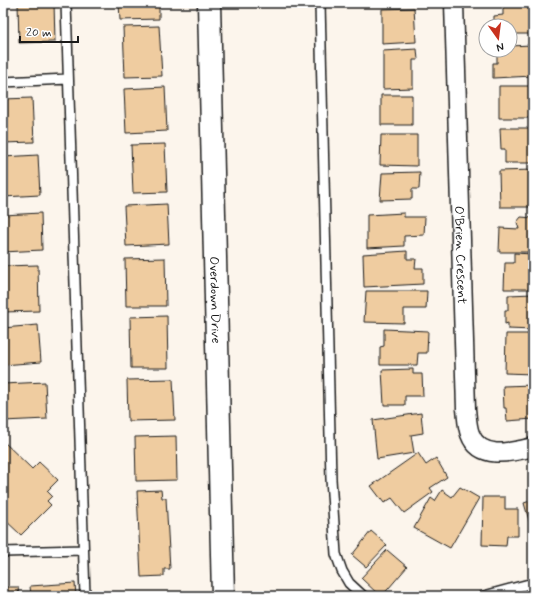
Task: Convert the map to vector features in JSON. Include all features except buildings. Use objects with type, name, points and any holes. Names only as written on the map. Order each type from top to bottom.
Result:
[{"type":"street","name":"Overdown Drive","points":[[209,3],[223,596]]},
{"type":"street","name":"O'Brien Crescent","points":[[454,3],[467,422],[470,434],[476,445],[486,450],[496,453],[508,453],[533,447]]},
{"type":"lane","points":[[66,3],[84,596]]},
{"type":"lane","points":[[320,3],[331,479],[336,554],[342,571],[349,583],[363,596]]},
{"type":"lane","points":[[3,82],[68,79]]},
{"type":"lane","points":[[3,552],[83,550]]},
{"type":"lane","points":[[484,596],[533,583]]}]
